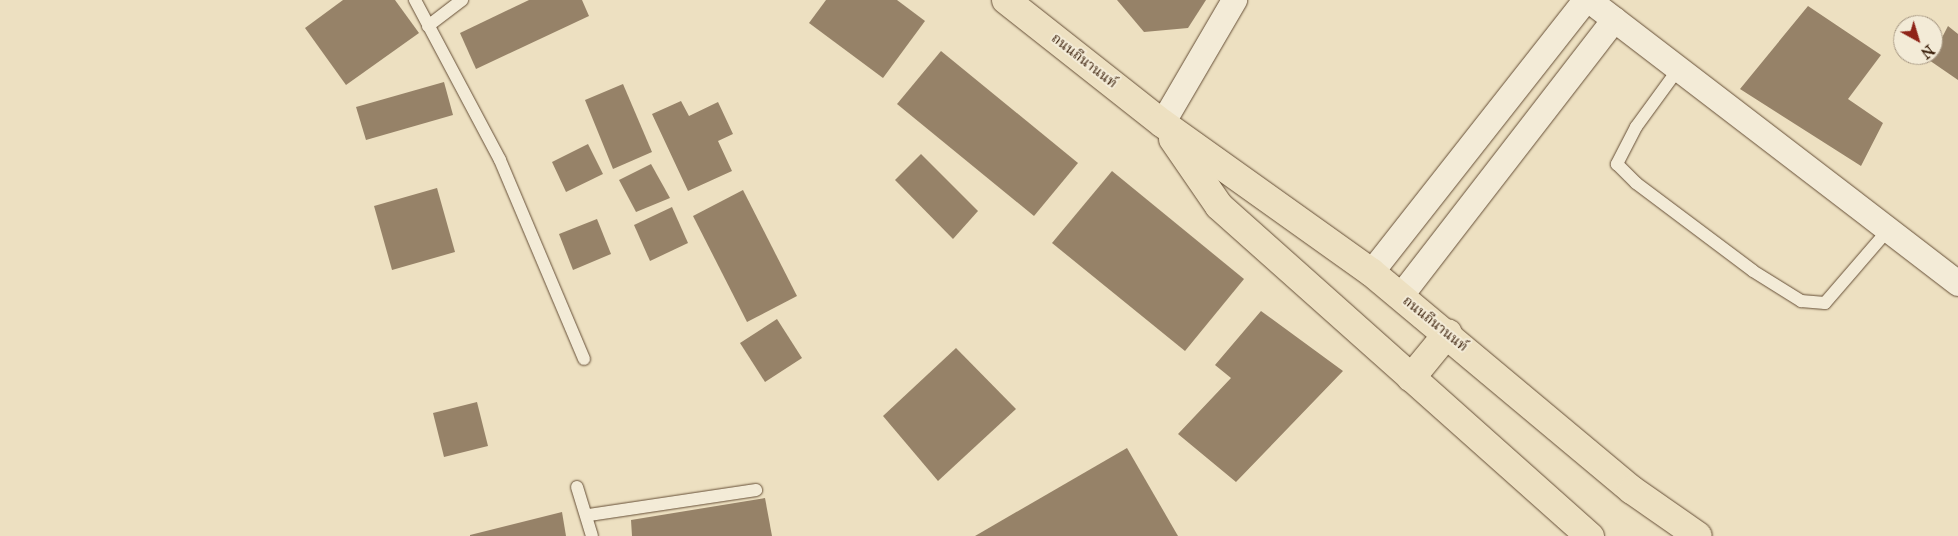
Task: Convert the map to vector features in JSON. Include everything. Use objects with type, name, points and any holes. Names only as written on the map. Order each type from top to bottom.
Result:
[{"type":"main road","name":"ถนนถีนานนท์","points":[[1006,0],[1162,123],[1371,272],[1448,334],[1632,490],[1698,536]]},
{"type":"main road","name":"ถนนถีนานนท์","points":[[1162,123],[1219,206],[1590,536]]},
{"type":"main road","points":[[1411,378],[1448,334]]},
{"type":"street","points":[[1162,123],[1234,0]]},
{"type":"street","points":[[1371,272],[1585,0]]},
{"type":"street","points":[[1590,0],[1958,283]]},
{"type":"street","points":[[1400,296],[1614,20]]},
{"type":"lane","points":[[415,0],[500,160],[584,359]]},
{"type":"lane","points":[[428,26],[462,0]]},
{"type":"lane","points":[[1679,68],[1636,127],[1618,164],[1636,183],[1753,271],[1801,301],[1825,303],[1888,230]]},
{"type":"lane","points":[[577,487],[589,515],[592,536]]},
{"type":"lane","points":[[589,515],[756,490]]},
{"type":"building","points":[[343,0],[395,0],[419,33],[346,85],[305,28]]},
{"type":"building","points":[[529,0],[582,0],[589,16],[476,69],[460,33]]},
{"type":"building","points":[[826,0],[897,0],[925,21],[883,78],[809,23]]},
{"type":"building","points":[[1117,0],[1206,0],[1188,28],[1144,32]]},
{"type":"building","points":[[1808,6],[1881,55],[1848,99],[1883,123],[1861,166],[1740,89]]},
{"type":"building","points":[[1948,26],[1958,34],[1958,80],[1936,65],[1943,65],[1943,36]]},
{"type":"building","points":[[941,51],[1078,163],[1034,216],[897,104]]},
{"type":"building","points":[[444,82],[453,115],[366,140],[356,107]]},
{"type":"building","points":[[623,84],[652,152],[613,169],[585,100]]},
{"type":"building","points":[[681,101],[689,116],[718,102],[733,134],[718,141],[732,171],[688,191],[652,114]]},
{"type":"building","points":[[588,144],[603,174],[566,192],[552,162]]},
{"type":"building","points":[[921,154],[978,211],[953,239],[895,180]]},
{"type":"building","points":[[651,164],[670,198],[636,212],[619,180]]},
{"type":"building","points":[[1112,171],[1244,279],[1185,351],[1052,243]]},
{"type":"building","points":[[437,188],[455,252],[392,270],[374,206]]},
{"type":"building","points":[[743,190],[797,296],[747,322],[693,216]]},
{"type":"building","points":[[672,207],[688,243],[650,261],[634,225]]},
{"type":"building","points":[[597,219],[611,254],[573,270],[559,234]]},
{"type":"building","points":[[1261,311],[1343,371],[1236,482],[1178,434],[1231,378],[1215,365]]},
{"type":"building","points":[[777,319],[802,358],[765,382],[740,343]]},
{"type":"building","points":[[956,348],[1016,409],[938,481],[883,416]]},
{"type":"building","points":[[477,402],[488,446],[444,457],[433,413]]},
{"type":"building","points":[[1127,448],[1178,536],[975,536]]},
{"type":"building","points":[[765,498],[772,536],[632,536],[631,520]]},
{"type":"building","points":[[562,512],[566,536],[470,536],[470,535]]}]
